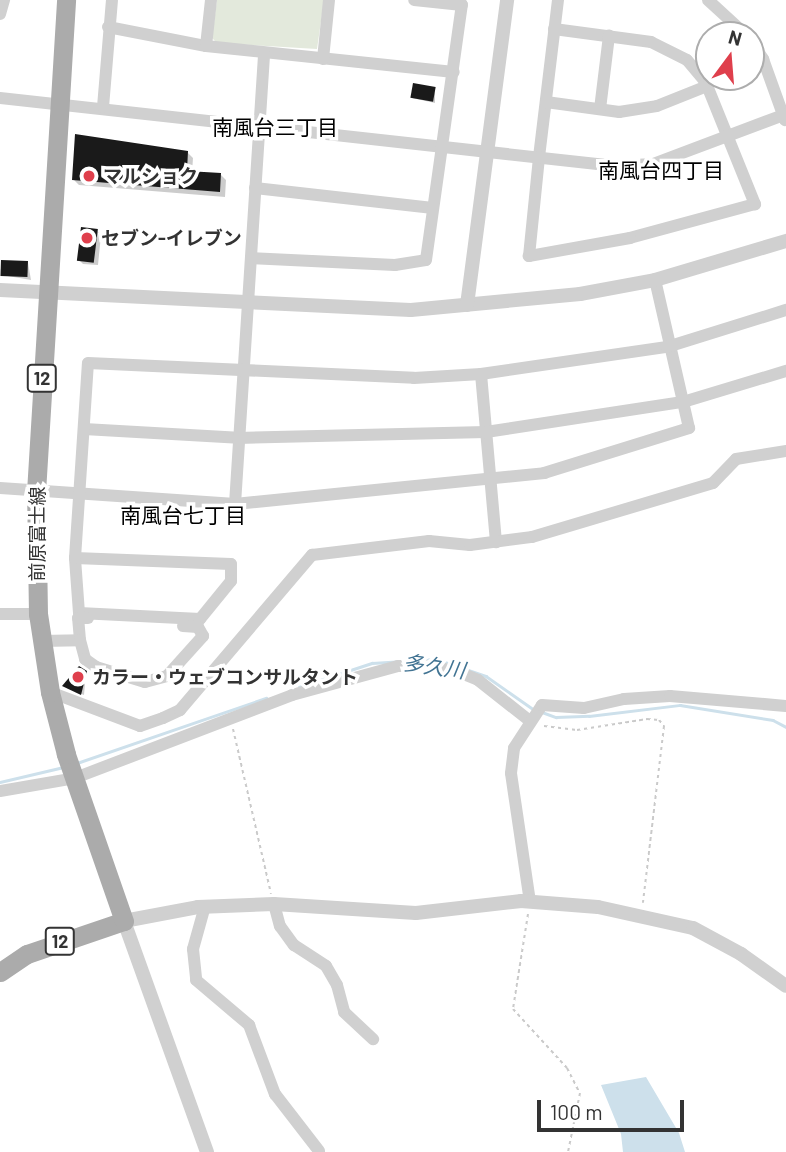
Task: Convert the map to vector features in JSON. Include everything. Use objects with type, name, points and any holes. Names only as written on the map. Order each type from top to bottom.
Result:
[{"type":"main road","name":"前原富士線","points":[[66,0],[36,492],[38,614],[50,691],[66,754],[124,921]]},
{"type":"main road","name":"12","points":[[0,972],[27,954],[124,921]]},
{"type":"street","points":[[0,14],[4,0]]},
{"type":"street","points":[[103,107],[112,0]]},
{"type":"street","points":[[205,47],[211,0]]},
{"type":"street","points":[[323,59],[329,0]]},
{"type":"street","points":[[251,258],[395,265],[426,260],[462,5],[414,0]]},
{"type":"street","points":[[467,305],[507,0]]},
{"type":"street","points":[[558,0],[529,256],[629,238],[755,204],[709,91]]},
{"type":"street","points":[[708,0],[731,21]]},
{"type":"street","points":[[108,27],[205,47],[454,72]]},
{"type":"street","points":[[554,29],[651,42],[687,60],[695,70]]},
{"type":"street","points":[[600,109],[610,36]]},
{"type":"street","points":[[235,504],[264,54]]},
{"type":"street","points":[[0,98],[258,124],[615,166],[653,164],[785,117],[765,64]]},
{"type":"street","points":[[545,102],[619,112],[657,106],[695,91]]},
{"type":"street","points":[[255,188],[433,208]]},
{"type":"street","points":[[0,290],[411,310],[580,294],[655,280],[786,241]]},
{"type":"street","points":[[0,488],[79,497],[235,504],[544,473],[688,428],[667,346],[655,280]]},
{"type":"street","points":[[75,558],[231,564],[231,581],[200,619],[79,614],[75,558],[88,363],[414,378],[481,374],[667,346],[786,310]]},
{"type":"street","points":[[84,429],[238,438],[486,432],[683,402],[786,371]]},
{"type":"street","points":[[481,374],[496,542]]},
{"type":"street","points":[[50,691],[140,726],[180,710],[312,555],[429,541],[496,542],[532,537],[713,483],[736,459],[786,451]]},
{"type":"street","points":[[0,614],[38,614]]},
{"type":"street","points":[[78,618],[198,627],[203,636],[167,676],[145,682],[96,667],[85,659],[80,640],[78,618]]},
{"type":"street","points":[[41,641],[80,640]]},
{"type":"street","points":[[0,791],[75,778],[150,743],[365,672],[418,665],[478,680],[535,713],[584,708],[624,699],[670,696],[786,706]]},
{"type":"street","points":[[530,902],[511,773],[514,748],[535,713]]},
{"type":"street","points":[[150,743],[163,718]]},
{"type":"street","points":[[206,1152],[124,921],[205,906],[274,904],[416,913],[530,902],[641,914],[693,928],[741,954],[786,986]]},
{"type":"street","points":[[274,904],[280,926],[293,945],[326,966],[337,985],[344,1012],[373,1039]]},
{"type":"street","points":[[205,906],[193,949],[196,980],[249,1025],[275,1094],[315,1152]]},
{"type":"path","points":[[535,713],[553,729],[648,719],[664,726],[641,914]]},
{"type":"path","points":[[230,718],[274,904]]},
{"type":"path","points":[[530,902],[513,1009],[567,1068],[580,1093],[568,1152]]},
{"type":"shaded area","points":[[217,0],[324,0],[317,49],[217,43],[212,38]]},
{"type":"water","points":[[646,1077],[679,1133],[685,1152],[623,1152],[621,1134],[601,1085]]},
{"type":"building","points":[[413,83],[436,87],[433,102],[410,98]]},
{"type":"building","points":[[75,134],[188,151],[187,171],[221,173],[220,192],[72,180]]},
{"type":"building","points":[[81,227],[98,229],[94,263],[77,261]]},
{"type":"building","points":[[1,260],[28,261],[27,277],[0,276]]},
{"type":"building","name":"カラー・ウェブコンサルタント","points":[[79,666],[87,671],[81,695],[62,686]]},
{"type":"waterway","name":"多久川","points":[[299,687],[372,663],[436,659],[486,676],[533,709]]},
{"type":"waterway","name":"多久川","points":[[77,763],[266,698]]},
{"type":"waterway","name":"多久川","points":[[542,712],[556,717],[589,716],[680,705],[773,720],[786,727]]},
{"type":"waterway","name":"多久川","points":[[0,782],[64,767]]},
{"type":"place","name":"マルショク","points":[[89,176]]},
{"type":"place","name":"セブン-イレブン","points":[[87,238]]},
{"type":"place","name":"カラー・ウェブコンサルタント","points":[[78,677]]},
{"type":"district","name":"南風台三丁目","points":[[275,127]]},
{"type":"district","name":"南風台四丁目","points":[[661,170]]},
{"type":"district","name":"南風台七丁目","points":[[183,515]]}]
